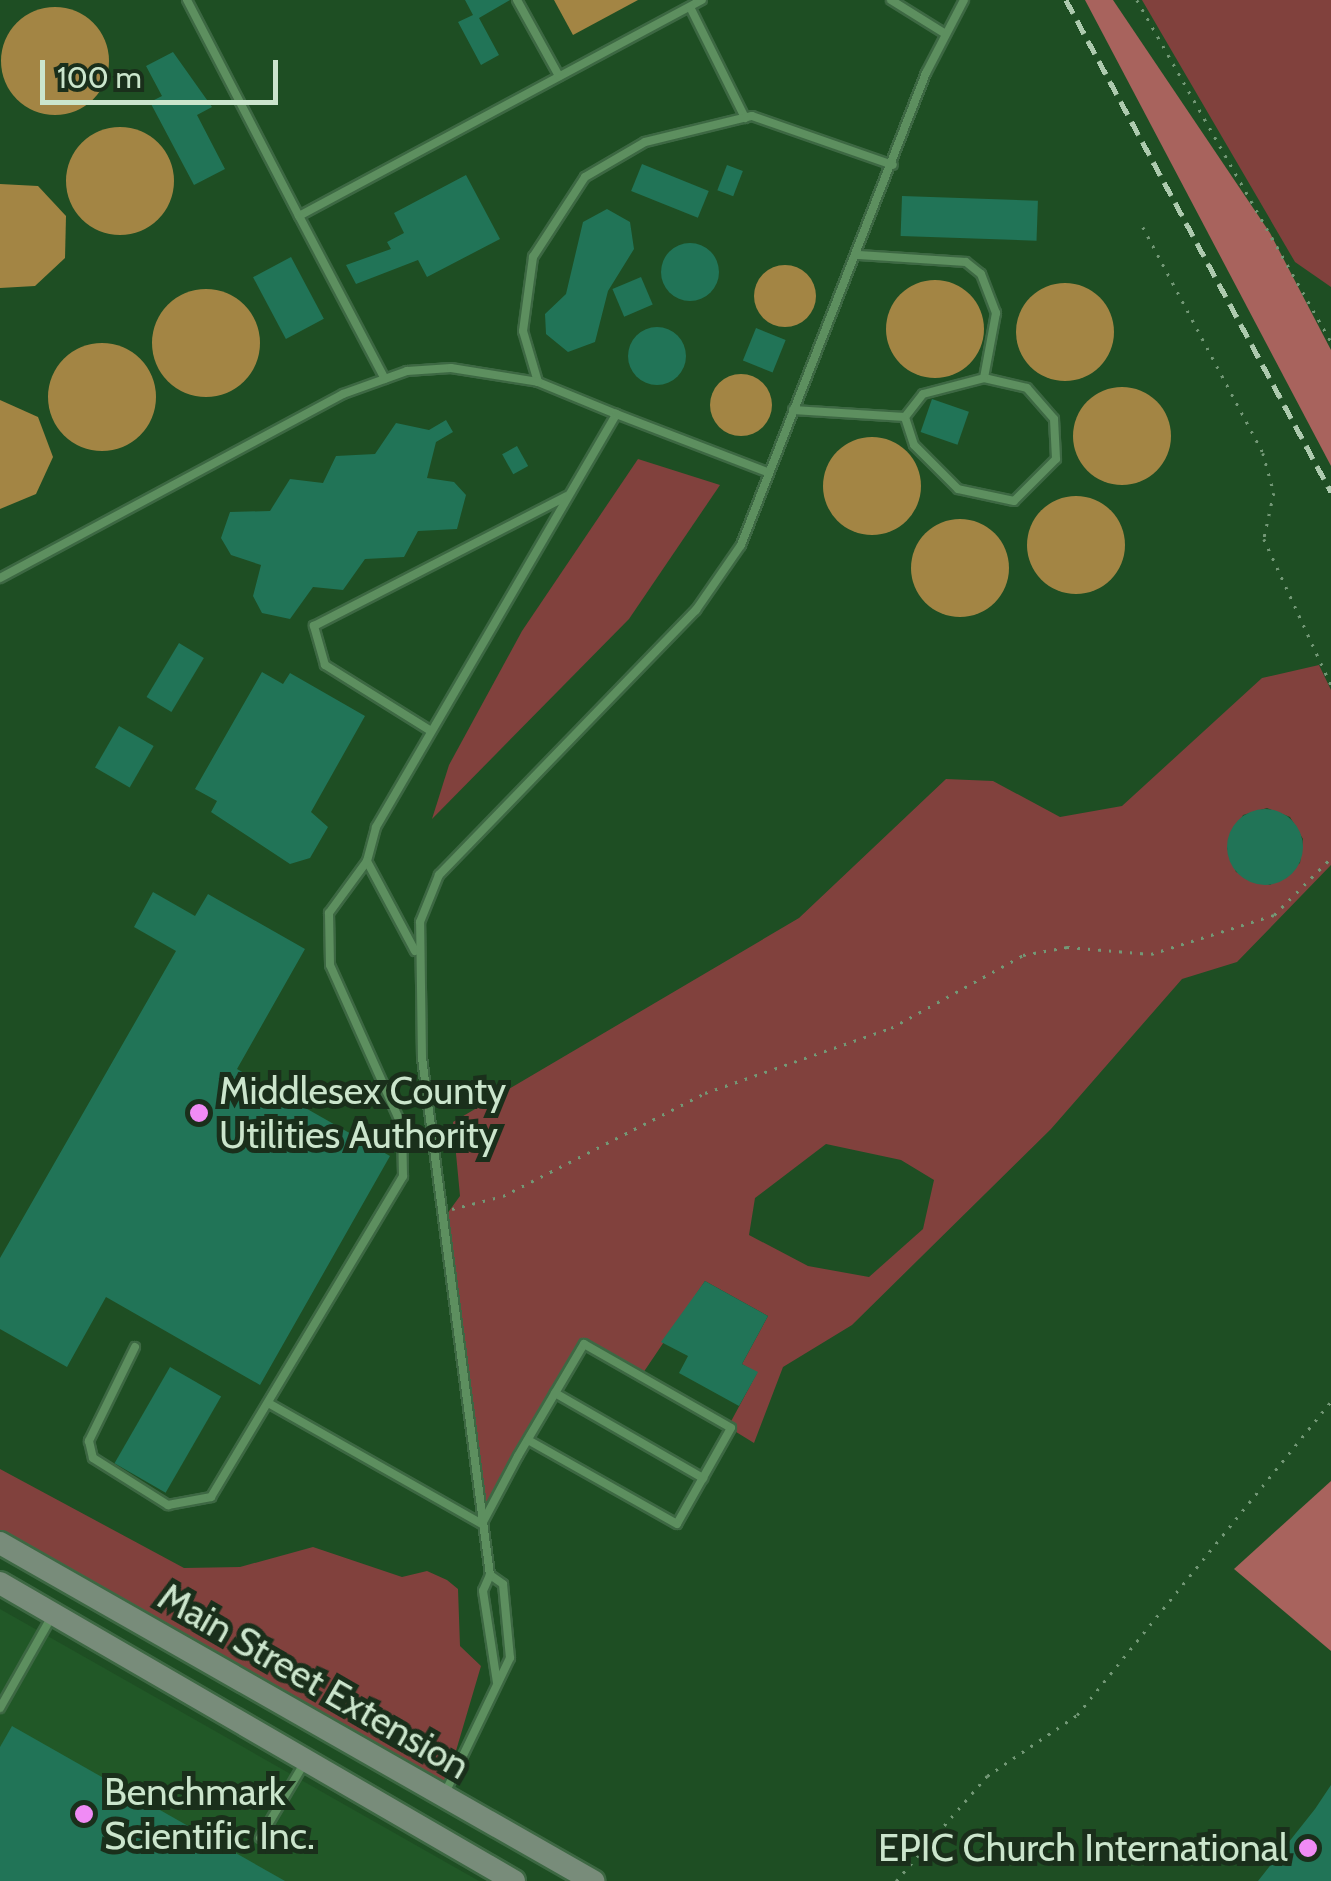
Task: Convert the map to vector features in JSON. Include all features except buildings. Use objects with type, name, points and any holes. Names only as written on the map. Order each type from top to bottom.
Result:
[{"type":"main road","name":"Main Street Extension","points":[[0,1544],[593,1881]]},
{"type":"main road","name":"Main Street Extension","points":[[0,1582],[514,1881]]},
{"type":"main road","points":[[424,1828],[444,1795]]},
{"type":"lane","points":[[187,0],[385,379]]},
{"type":"lane","points":[[517,0],[559,76]]},
{"type":"lane","points":[[299,216],[702,0]]},
{"type":"lane","points":[[891,0],[944,33]]},
{"type":"lane","points":[[415,951],[439,875],[696,610],[741,545],[944,33],[964,0]]},
{"type":"lane","points":[[690,7],[745,118]]},
{"type":"lane","points":[[538,382],[523,332],[533,257],[560,205],[585,177],[645,142],[745,118],[784,122],[893,165]]},
{"type":"lane","points":[[858,255],[966,262],[981,274],[996,313],[984,378]]},
{"type":"lane","points":[[0,578],[385,379],[452,368],[538,382],[767,472]]},
{"type":"lane","points":[[984,378],[1027,388],[1054,418],[1056,459],[1014,501],[958,490],[914,445],[905,416],[923,394],[984,378]]},
{"type":"lane","points":[[793,410],[905,416]]},
{"type":"lane","points":[[135,1348],[89,1441],[93,1458],[168,1505],[211,1496],[270,1404],[402,1176],[402,1126],[330,964],[329,913],[367,862],[376,826],[616,414]]},
{"type":"lane","points":[[431,731],[325,665],[314,626],[567,496]]},
{"type":"lane","points":[[367,862],[415,951],[443,1210],[490,1575],[483,1591],[497,1682]]},
{"type":"lane","points":[[482,1524],[528,1440],[584,1344],[731,1428],[677,1524],[528,1440]]},
{"type":"lane","points":[[555,1393],[703,1478]]},
{"type":"lane","points":[[270,1404],[482,1524]]},
{"type":"lane","points":[[444,1795],[510,1658],[503,1584],[490,1575]]},
{"type":"lane","points":[[0,1708],[54,1613]]},
{"type":"lane","points":[[260,1838],[307,1758]]},
{"type":"path","points":[[1137,0],[1331,341]]},
{"type":"path","points":[[1143,227],[1263,453],[1274,494],[1264,540],[1331,685]]},
{"type":"path","points":[[443,1210],[503,1196],[705,1092],[891,1028],[1023,955],[1067,947],[1151,954],[1274,915],[1331,858]]},
{"type":"path","points":[[896,1881],[986,1776],[1077,1715],[1331,1401]]},
{"type":"shaded area","points":[[554,0],[638,0],[573,35]]},
{"type":"shaded area","points":[[1085,0],[1113,0],[1270,233],[1331,350],[1331,466]]},
{"type":"shaded area","points":[[1142,0],[1331,0],[1331,287],[1295,262]]},
{"type":"shaded area","points":[[55,7],[76,11],[93,23],[105,40],[109,61],[105,82],[93,99],[76,111],[55,115],[34,111],[17,99],[5,82],[1,61],[5,40],[17,23],[34,11]]},
{"type":"shaded area","points":[[120,127],[141,131],[158,143],[170,160],[174,181],[170,202],[158,219],[141,231],[120,235],[99,231],[82,219],[70,202],[66,181],[70,160],[82,143],[99,131]]},
{"type":"shaded area","points":[[0,184],[38,186],[66,216],[65,258],[35,286],[0,288]]},
{"type":"shaded area","points":[[785,265],[807,274],[816,296],[807,318],[785,327],[763,318],[754,296],[763,274]]},
{"type":"shaded area","points":[[935,280],[954,284],[969,295],[980,310],[984,329],[980,348],[969,363],[954,374],[935,378],[916,374],[901,363],[890,348],[886,329],[890,310],[901,295],[916,284]]},
{"type":"shaded area","points":[[1065,283],[1084,287],[1099,298],[1110,313],[1114,332],[1110,351],[1099,366],[1084,377],[1065,381],[1046,377],[1031,366],[1020,351],[1016,332],[1020,313],[1031,298],[1046,287]]},
{"type":"shaded area","points":[[206,289],[227,293],[244,305],[256,322],[260,343],[256,364],[244,381],[227,393],[206,397],[185,393],[168,381],[156,364],[152,343],[156,322],[168,305],[185,293]]},
{"type":"shaded area","points":[[102,343],[123,347],[140,359],[152,376],[156,397],[152,418],[140,435],[123,447],[102,451],[81,447],[64,435],[52,418],[48,397],[52,376],[64,359],[81,347]]},
{"type":"shaded area","points":[[741,374],[763,383],[772,405],[763,427],[741,436],[719,427],[710,405],[719,383]]},
{"type":"shaded area","points":[[1122,387],[1141,391],[1156,402],[1167,417],[1171,436],[1167,455],[1156,470],[1141,481],[1122,485],[1103,481],[1088,470],[1077,455],[1073,436],[1077,417],[1088,402],[1103,391]]},
{"type":"shaded area","points":[[0,400],[38,417],[53,457],[36,494],[0,509]]},
{"type":"shaded area","points":[[872,437],[891,441],[906,452],[917,467],[921,486],[917,505],[906,520],[891,531],[872,535],[853,531],[838,520],[827,505],[823,486],[827,467],[838,452],[853,441]]},
{"type":"shaded area","points":[[638,459],[720,485],[629,619],[432,819],[449,765],[522,631]]},
{"type":"shaded area","points":[[1076,496],[1103,504],[1117,518],[1125,545],[1117,572],[1103,586],[1076,594],[1049,586],[1035,572],[1027,545],[1035,518],[1049,504]]},
{"type":"shaded area","points":[[960,519],[979,523],[994,534],[1005,549],[1009,568],[1005,587],[994,602],[979,613],[960,617],[941,613],[926,602],[915,587],[911,568],[915,549],[926,534],[941,523]]},
{"type":"shaded area","points":[[1319,665],[1331,690],[1331,865],[1237,962],[1182,979],[1051,1129],[852,1325],[783,1367],[754,1443],[728,1427],[757,1373],[742,1364],[768,1316],[705,1281],[641,1376],[585,1344],[482,1524],[444,1218],[460,1196],[453,1122],[799,918],[946,779],[993,781],[1060,817],[1122,806],[1262,678]],"holes":[[[1267,808],[1290,817],[1303,839],[1300,863],[1270,885],[1236,872],[1227,848],[1243,815]],[[826,1144],[901,1160],[934,1180],[923,1229],[869,1277],[808,1266],[749,1235],[755,1198]]]},
{"type":"shaded area","points":[[0,1469],[184,1568],[240,1567],[313,1547],[402,1577],[427,1571],[447,1580],[458,1589],[460,1646],[481,1666],[443,1795],[0,1543]]},
{"type":"shaded area","points":[[1331,1481],[1331,1651],[1234,1569]]},
{"type":"shaded area","points":[[0,1609],[479,1881],[0,1881]]},
{"type":"railway","points":[[1066,0],[1331,492]]},
{"type":"place","name":"Middlesex County Utilities Authority","points":[[199,1113]]},
{"type":"place","name":"Benchmark Scientific Inc.","points":[[84,1814]]},
{"type":"place","name":"EPIC Church International","points":[[1308,1848]]}]
